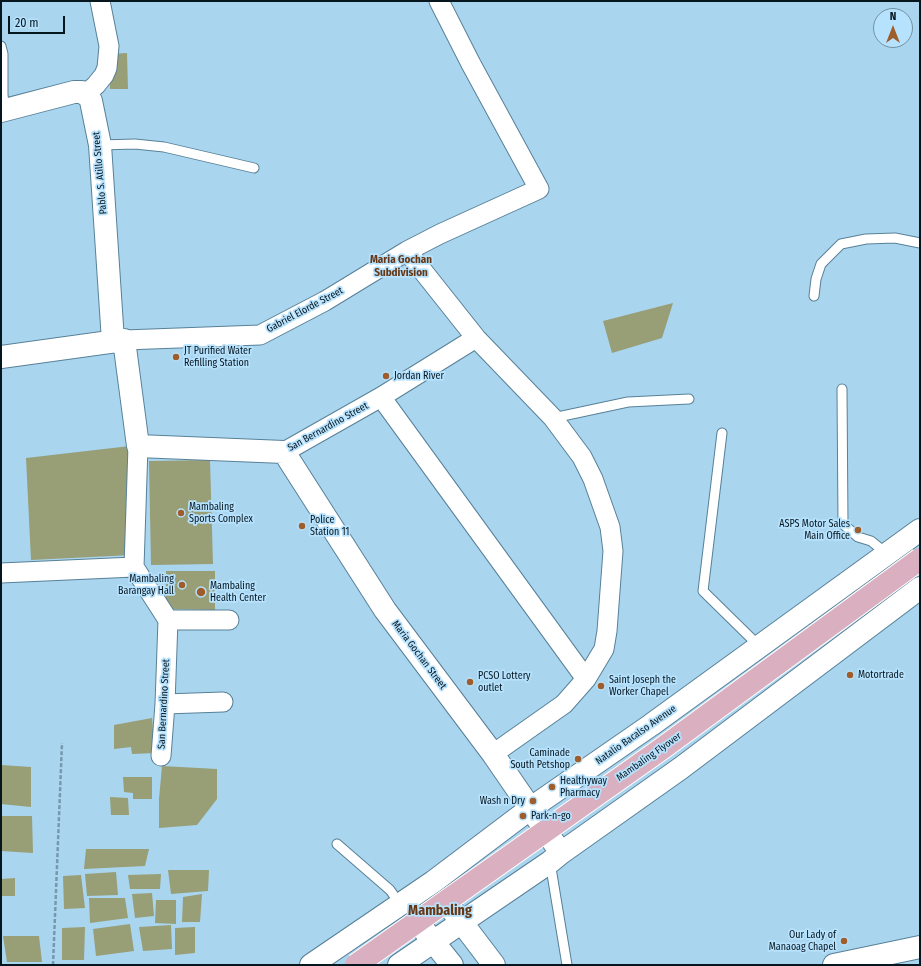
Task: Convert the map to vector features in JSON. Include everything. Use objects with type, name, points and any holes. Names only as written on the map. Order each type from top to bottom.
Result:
[{"type":"main road","points":[[3,110],[74,92],[82,92],[86,94]]},
{"type":"main road","name":"Pablo S. Atillo Street","points":[[86,94],[91,100],[100,145],[118,341]]},
{"type":"main road","points":[[118,341],[138,446]]},
{"type":"main road","name":"Gabriel Elorde Street","points":[[1,357],[118,341]]},
{"type":"main road","name":"San Bernardino Street","points":[[138,446],[284,452]]},
{"type":"main road","name":"Maria Gochan Street","points":[[284,452],[385,610],[493,754],[531,808],[555,858]]},
{"type":"main road","name":"Natalio Bacalso Avenue","points":[[311,965],[433,882],[531,808],[651,725],[920,530]]},
{"type":"main road","name":"Mambaling Flyover","points":[[356,965],[660,750],[920,559]]},
{"type":"main road","points":[[399,965],[555,858],[682,768],[920,588]]},
{"type":"main road","points":[[433,882],[494,965]]},
{"type":"main road","points":[[400,904],[434,942],[452,965]]},
{"type":"main road","points":[[346,965],[348,952],[355,935]]},
{"type":"main road","points":[[834,965],[920,947]]},
{"type":"street","points":[[86,94],[96,85],[104,75],[107,68],[109,46],[100,1]]},
{"type":"street","name":"Gabriel Elorde Street","points":[[118,341],[260,335],[325,301],[407,251],[440,234],[539,189],[474,71],[439,1]]},
{"type":"street","points":[[407,251],[476,338],[553,418],[582,457],[593,479],[610,527],[613,551],[607,631],[604,649],[586,679],[564,704],[493,754]]},
{"type":"street","name":"San Bernardino Street","points":[[284,452],[381,397],[476,338]]},
{"type":"street","points":[[381,397],[586,679]]},
{"type":"street","points":[[138,446],[134,567],[168,620],[229,620]]},
{"type":"street","points":[[1,573],[134,567]]},
{"type":"street","name":"San Bernardino Street","points":[[161,756],[165,704],[168,620]]},
{"type":"street","points":[[165,704],[223,702]]},
{"type":"lane","points":[[1,46],[3,54],[3,110]]},
{"type":"lane","points":[[100,145],[135,144],[164,147],[254,168]]},
{"type":"lane","points":[[814,296],[816,279],[821,264],[841,244],[866,239],[895,238],[920,243]]},
{"type":"lane","points":[[842,389],[843,524],[858,537],[871,541],[886,554]]},
{"type":"lane","points":[[553,418],[628,402],[689,399]]},
{"type":"lane","points":[[722,433],[703,591],[759,646]]},
{"type":"lane","points":[[337,844],[390,890],[400,904]]},
{"type":"lane","points":[[555,858],[567,965]]},
{"type":"path","points":[[53,965],[62,743]]},
{"type":"building","points":[[127,53],[128,89],[110,89],[109,54]]},
{"type":"building","points":[[673,303],[662,338],[612,353],[603,321]]},
{"type":"building","points":[[130,446],[132,555],[31,560],[26,458]]},
{"type":"building","name":"Mambaling Sports Complex","points":[[210,460],[213,564],[151,565],[149,461]]},
{"type":"building","points":[[166,571],[215,571],[215,610],[166,609]]},
{"type":"building","points":[[152,718],[155,753],[132,754],[131,747],[114,749],[114,725]]},
{"type":"building","points":[[1,765],[31,767],[31,807],[1,804]]},
{"type":"building","points":[[162,766],[217,769],[217,799],[197,825],[159,828],[159,799]]},
{"type":"building","points":[[123,777],[152,777],[152,799],[133,799],[133,793],[124,792]]},
{"type":"building","points":[[110,797],[128,798],[129,815],[111,815]]},
{"type":"building","points":[[1,816],[32,816],[33,853],[1,851]]},
{"type":"building","points":[[86,849],[149,849],[145,866],[84,869]]},
{"type":"building","points":[[168,870],[209,870],[208,891],[171,894]]},
{"type":"building","points":[[116,872],[118,895],[87,896],[85,874]]},
{"type":"building","points":[[161,874],[160,889],[130,889],[128,875]]},
{"type":"building","points":[[81,875],[85,908],[64,909],[63,876]]},
{"type":"building","points":[[15,878],[15,896],[1,896],[1,879]]},
{"type":"building","points":[[152,893],[154,916],[135,918],[132,894]]},
{"type":"building","points":[[202,894],[200,922],[182,922],[183,897]]},
{"type":"building","points":[[89,898],[125,898],[128,918],[90,923]]},
{"type":"building","points":[[156,900],[176,900],[176,924],[155,923]]},
{"type":"building","points":[[130,924],[134,951],[96,956],[93,929]]},
{"type":"building","points":[[171,925],[172,949],[143,951],[139,927]]},
{"type":"building","points":[[85,927],[84,960],[62,960],[62,928]]},
{"type":"building","points":[[195,927],[195,953],[175,955],[175,928]]},
{"type":"building","points":[[3,936],[39,936],[42,962],[7,962]]},
{"type":"place","name":"JT Purified Water Refilling Station","points":[[176,357]]},
{"type":"place","name":"Jordan River","points":[[386,376]]},
{"type":"place","name":"Mambaling Sports Complex","points":[[181,513]]},
{"type":"place","name":"Police Station 11","points":[[302,526]]},
{"type":"place","name":"ASPS Motor Sales Main Office","points":[[858,530]]},
{"type":"place","name":"Mambaling Barangay Hall","points":[[182,585]]},
{"type":"place","name":"Mambaling Health Center","points":[[201,592]]},
{"type":"place","name":"Motortrade","points":[[850,675]]},
{"type":"place","name":"PCSO Lottery outlet","points":[[470,682]]},
{"type":"place","name":"Saint Joseph the Worker Chapel","points":[[601,686]]},
{"type":"place","name":"Caminade South Petshop","points":[[578,759]]},
{"type":"place","name":"Healthyway Pharmacy","points":[[552,787]]},
{"type":"place","name":"Wash n Dry","points":[[533,801]]},
{"type":"place","name":"Park-n-go","points":[[523,816]]},
{"type":"place","name":"Our Lady of Manaoag Chapel","points":[[844,941]]},
{"type":"district","name":"Maria Gochan Subdivision","points":[[401,266]]},
{"type":"district","name":"Mambaling","points":[[440,911]]}]
